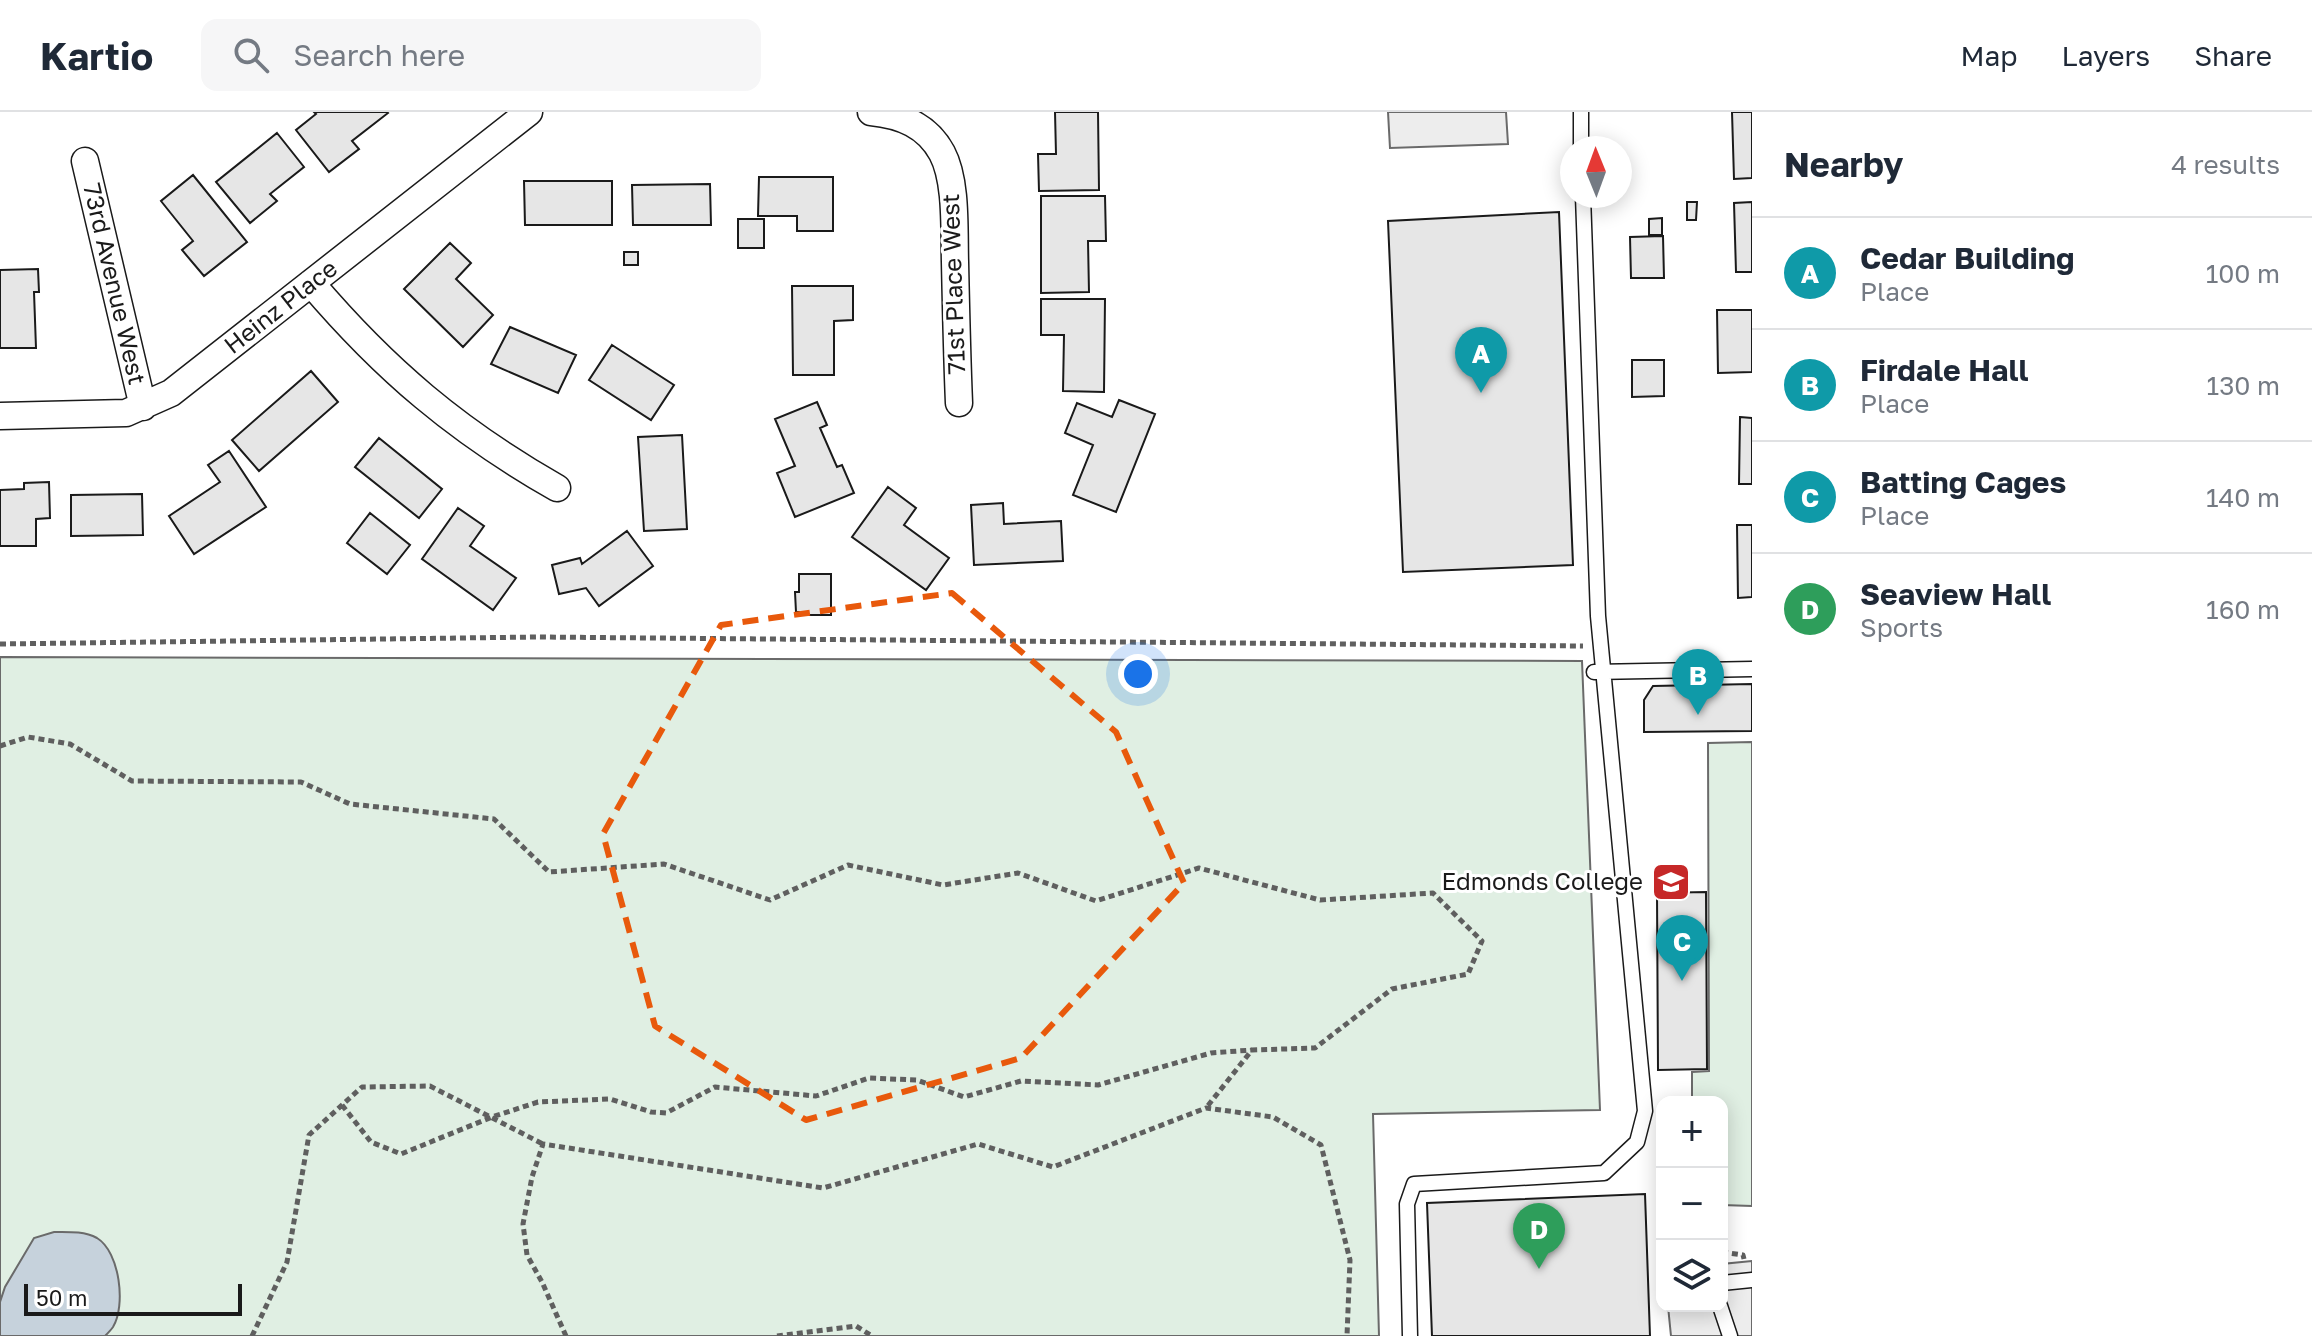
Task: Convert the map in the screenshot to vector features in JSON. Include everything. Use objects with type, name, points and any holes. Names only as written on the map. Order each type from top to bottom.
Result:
[{"type":"street","name":"Heinz Place","points":[[0,416],[126,413],[171,393],[529,112]]},
{"type":"street","name":"71st Place West","points":[[871,112],[910,120],[920,127],[943,155],[953,210],[959,403]]},
{"type":"street","name":"73rd Avenue West","points":[[85,161],[143,407]]},
{"type":"street","points":[[311,283],[347,326],[424,399],[478,440],[557,488]]},
{"type":"lane","points":[[1581,112],[1581,136]]},
{"type":"lane","points":[[1410,1336],[1407,1204],[1414,1184],[1604,1173],[1637,1142],[1645,1111],[1598,672],[1583,208]]},
{"type":"lane","points":[[1598,672],[1752,669]]},
{"type":"lane","points":[[1728,1282],[1752,1280]]},
{"type":"lane","points":[[1722,1312],[1730,1336]]},
{"type":"path","points":[[0,644],[537,637],[1590,646],[1598,672]]},
{"type":"path","points":[[0,746],[28,737],[70,744],[132,781],[301,782],[350,804],[494,819],[549,872],[664,864],[770,900],[848,865],[943,885],[1018,873],[1096,901],[1199,868],[1320,900],[1433,893],[1482,941],[1468,974],[1392,989],[1315,1048],[1211,1053],[1098,1085],[1021,1081],[964,1097],[917,1080],[869,1078],[816,1096],[715,1087],[666,1113],[651,1112],[610,1099],[538,1102],[401,1154],[371,1142],[342,1105]]},
{"type":"path","points":[[1206,1108],[1252,1050]]},
{"type":"path","points":[[252,1336],[287,1262],[309,1135],[362,1087],[430,1086],[543,1144],[823,1188],[978,1144],[1053,1167],[1206,1108],[1273,1117],[1321,1145],[1350,1260],[1347,1336]]},
{"type":"path","points":[[543,1144],[523,1224],[527,1255],[566,1336]]},
{"type":"path","points":[[777,1336],[856,1326],[872,1336]]},
{"type":"highlighted area","points":[[952,593],[1116,732],[1184,883],[1021,1058],[806,1120],[655,1026],[603,834],[721,625]]},
{"type":"green space","points":[[0,657],[1582,661],[1600,1110],[1373,1114],[1379,1336],[0,1336]]},
{"type":"green space","points":[[1752,742],[1752,1206],[1728,1205],[1728,1096],[1692,1096],[1692,1072],[1709,1071],[1708,743]]},
{"type":"shaded area","points":[[1388,112],[1506,112],[1508,144],[1390,148]]},
{"type":"shaded area","points":[[54,1232],[92,1236],[105,1245],[116,1267],[120,1293],[113,1327],[105,1336],[0,1336],[0,1302],[5,1287],[34,1238]]},
{"type":"shaded area","points":[[1752,1261],[1752,1336],[1671,1336],[1669,1312],[1728,1312],[1728,1263]]},
{"type":"building","points":[[314,112],[388,113],[352,141],[359,149],[329,172],[296,130],[316,114]]},
{"type":"building","points":[[1055,112],[1098,112],[1099,190],[1039,191],[1038,154],[1056,154]]},
{"type":"building","points":[[1732,112],[1752,112],[1752,178],[1734,179]]},
{"type":"building","points":[[277,133],[304,167],[270,194],[277,201],[250,223],[216,182]]},
{"type":"building","points":[[193,175],[247,242],[204,276],[182,250],[193,241],[161,201]]},
{"type":"building","points":[[759,177],[833,177],[833,231],[797,231],[797,216],[758,216]]},
{"type":"building","points":[[524,181],[612,181],[612,225],[525,225]]},
{"type":"building","points":[[710,184],[711,225],[633,225],[632,185]]},
{"type":"building","points":[[1041,196],[1105,196],[1106,241],[1088,241],[1089,292],[1041,293]]},
{"type":"building","points":[[1687,202],[1697,202],[1696,220],[1687,220]]},
{"type":"building","points":[[1752,202],[1752,272],[1736,272],[1734,203]]},
{"type":"building","points":[[1559,212],[1573,565],[1403,572],[1388,221]]},
{"type":"building","points":[[1662,218],[1662,235],[1649,235],[1649,219]]},
{"type":"building","points":[[738,219],[764,219],[764,248],[738,248]]},
{"type":"building","points":[[1663,236],[1664,278],[1631,278],[1630,237]]},
{"type":"building","points":[[450,243],[471,263],[456,279],[493,315],[463,347],[404,289]]},
{"type":"building","points":[[624,252],[638,252],[638,265],[624,265]]},
{"type":"building","points":[[38,269],[39,292],[34,292],[36,348],[0,348],[0,270]]},
{"type":"building","points":[[792,286],[853,286],[853,320],[834,321],[834,375],[793,375]]},
{"type":"building","points":[[1041,299],[1105,299],[1104,392],[1063,391],[1064,335],[1041,335]]},
{"type":"building","points":[[1717,310],[1752,310],[1752,372],[1718,373]]},
{"type":"building","points":[[510,327],[576,355],[558,393],[491,364]]},
{"type":"building","points":[[612,345],[674,385],[651,420],[589,380]]},
{"type":"building","points":[[1632,360],[1664,360],[1664,396],[1632,397]]},
{"type":"building","points":[[311,371],[338,402],[259,471],[232,440]]},
{"type":"building","points":[[1119,400],[1155,414],[1116,512],[1073,495],[1093,445],[1065,433],[1077,403],[1112,417]]},
{"type":"building","points":[[817,402],[827,425],[820,428],[837,467],[842,465],[854,493],[795,517],[777,473],[795,466],[775,419]]},
{"type":"building","points":[[1740,417],[1752,418],[1752,484],[1739,484]]},
{"type":"building","points":[[682,435],[687,529],[644,531],[638,437]]},
{"type":"building","points":[[379,438],[442,489],[419,518],[355,467]]},
{"type":"building","points":[[229,451],[266,507],[194,554],[169,516],[220,482],[208,465]]},
{"type":"building","points":[[49,482],[50,518],[36,519],[36,546],[0,546],[0,490],[24,489],[24,483]]},
{"type":"building","points":[[888,487],[916,508],[904,525],[949,558],[926,590],[852,537]]},
{"type":"building","points":[[142,494],[143,535],[71,536],[71,495]]},
{"type":"building","points":[[1003,503],[1004,524],[1061,521],[1063,561],[974,565],[971,505]]},
{"type":"building","points":[[458,508],[484,526],[470,546],[516,578],[493,610],[422,559]]},
{"type":"building","points":[[370,513],[410,545],[387,574],[347,543]]},
{"type":"building","points":[[1737,525],[1752,525],[1752,597],[1738,598]]},
{"type":"building","points":[[627,531],[653,566],[599,606],[586,588],[559,594],[552,565],[580,558],[582,564]]},
{"type":"building","points":[[799,574],[831,574],[831,615],[800,615],[796,612],[795,592],[799,592]]},
{"type":"building","points":[[1752,684],[1752,731],[1644,732],[1644,700],[1653,686]]},
{"type":"building","points":[[1706,892],[1707,1069],[1658,1070],[1657,893]]},
{"type":"building","points":[[1645,1194],[1650,1336],[1432,1336],[1427,1203]]},
{"type":"place","name":"Cedar Building","points":[[1481,393]]},
{"type":"place","name":"Firdale Hall","points":[[1698,715]]},
{"type":"place","name":"Edmonds College","points":[[1671,882]]},
{"type":"place","name":"Batting Cages","points":[[1682,981]]},
{"type":"place","name":"Seaview Hall","points":[[1539,1269]]}]
